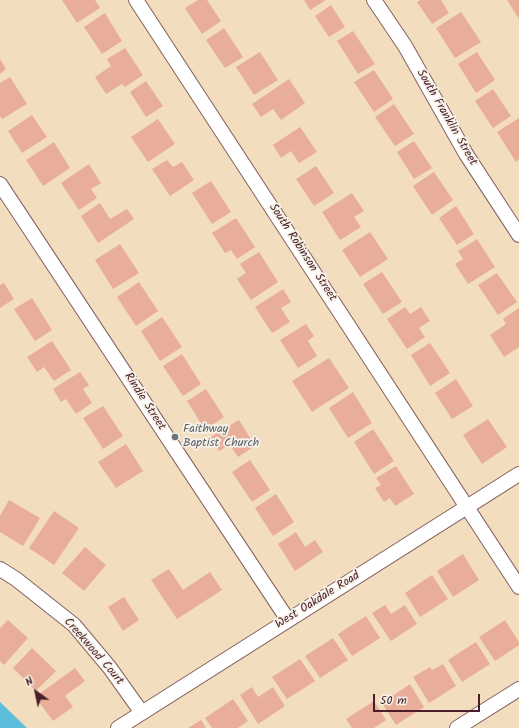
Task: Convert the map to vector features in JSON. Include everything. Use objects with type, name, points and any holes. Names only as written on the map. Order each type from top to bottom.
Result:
[{"type":"street","name":"South Robinson Street","points":[[136,0],[468,506],[519,587]]},
{"type":"street","name":"South Franklin Street","points":[[374,0],[404,46],[466,154],[519,235]]},
{"type":"street","name":"Rindie Street","points":[[0,184],[288,620]]},
{"type":"street","name":"West Oakdale Road","points":[[127,726],[142,713],[519,474]]},
{"type":"street","name":"Creekwood Court","points":[[0,569],[16,579],[74,625],[110,668],[142,713]]},
{"type":"street","points":[[457,728],[519,689]]},
{"type":"water","points":[[0,702],[27,728],[0,728]]},
{"type":"building","points":[[62,0],[95,0],[100,8],[77,23]]},
{"type":"building","points":[[198,0],[207,0],[221,21],[202,34],[185,8]]},
{"type":"building","points":[[304,0],[326,0],[310,10]]},
{"type":"building","points":[[420,0],[441,0],[449,13],[432,24],[417,2]]},
{"type":"building","points":[[507,0],[519,0],[519,19]]},
{"type":"building","points":[[331,5],[345,27],[329,37],[315,16]]},
{"type":"building","points":[[461,12],[481,42],[455,58],[436,28]]},
{"type":"building","points":[[105,13],[122,41],[102,54],[84,27]]},
{"type":"building","points":[[224,28],[243,57],[225,68],[206,40]]},
{"type":"building","points":[[353,31],[375,64],[358,74],[337,41]]},
{"type":"building","points":[[125,48],[143,75],[125,87],[122,84],[106,94],[95,77],[111,66],[107,59]]},
{"type":"building","points":[[260,52],[278,80],[254,95],[236,67]]},
{"type":"building","points":[[477,52],[495,80],[476,93],[458,64]]},
{"type":"building","points":[[0,59],[6,69],[0,74]]},
{"type":"building","points":[[374,70],[393,99],[374,112],[354,82]]},
{"type":"building","points":[[10,77],[27,104],[2,119],[0,116],[0,83]]},
{"type":"building","points":[[289,79],[305,103],[281,120],[273,109],[261,117],[252,104]]},
{"type":"building","points":[[146,81],[163,106],[146,117],[130,92]]},
{"type":"building","points":[[493,89],[511,116],[493,128],[475,101]]},
{"type":"building","points":[[394,104],[414,134],[395,146],[375,117]]},
{"type":"building","points":[[32,115],[47,137],[22,153],[8,131]]},
{"type":"building","points":[[519,118],[519,159],[516,162],[497,132]]},
{"type":"building","points":[[158,119],[175,144],[148,162],[131,137]]},
{"type":"building","points":[[300,127],[317,152],[299,163],[291,151],[281,158],[273,145]]},
{"type":"building","points":[[414,141],[432,168],[414,179],[397,152]]},
{"type":"building","points":[[54,142],[70,168],[43,186],[26,160]]},
{"type":"building","points":[[167,160],[173,167],[182,162],[194,180],[170,196],[152,169]]},
{"type":"building","points":[[89,164],[101,183],[91,189],[97,198],[79,210],[61,183]]},
{"type":"building","points":[[316,166],[334,193],[314,206],[296,179]]},
{"type":"building","points":[[434,172],[453,200],[432,215],[413,186]]},
{"type":"building","points":[[211,181],[231,212],[212,224],[192,193]]},
{"type":"building","points":[[352,193],[364,211],[354,217],[361,227],[340,240],[322,212]]},
{"type":"building","points":[[100,203],[110,219],[127,209],[134,219],[98,243],[81,216]]},
{"type":"building","points":[[456,206],[474,234],[457,245],[439,218]]},
{"type":"building","points":[[236,218],[255,247],[237,259],[231,250],[225,253],[212,233]]},
{"type":"building","points":[[370,232],[388,259],[360,277],[342,250]]},
{"type":"building","points":[[477,239],[495,267],[468,284],[455,264],[463,259],[458,251]]},
{"type":"building","points":[[120,244],[139,273],[113,289],[95,260]]},
{"type":"building","points":[[259,252],[278,282],[251,300],[237,279],[246,273],[240,264]]},
{"type":"building","points":[[382,272],[402,302],[383,314],[363,284]]},
{"type":"building","points":[[497,273],[517,302],[498,315],[478,285]]},
{"type":"building","points":[[139,282],[158,311],[136,326],[117,297]]},
{"type":"building","points":[[4,283],[14,299],[0,308],[0,285]]},
{"type":"building","points":[[283,289],[291,302],[281,308],[290,322],[272,333],[255,307]]},
{"type":"building","points":[[32,298],[52,330],[35,341],[14,309]]},
{"type":"building","points":[[405,307],[410,314],[421,307],[430,321],[419,328],[425,337],[407,349],[387,319]]},
{"type":"building","points":[[519,308],[519,347],[504,357],[490,335],[506,324],[503,319]]},
{"type":"building","points":[[162,317],[182,347],[160,361],[141,331]]},
{"type":"building","points":[[306,324],[314,336],[308,341],[317,356],[298,368],[280,340]]},
{"type":"building","points":[[52,341],[71,370],[54,381],[44,367],[37,372],[27,357]]},
{"type":"building","points":[[430,343],[450,373],[430,386],[411,355]]},
{"type":"building","points":[[182,354],[201,384],[183,396],[163,366]]},
{"type":"building","points":[[329,358],[349,388],[312,412],[292,381]]},
{"type":"building","points":[[80,372],[89,385],[83,389],[92,403],[76,414],[66,399],[61,402],[53,389]]},
{"type":"building","points":[[456,379],[473,406],[452,419],[435,393]]},
{"type":"building","points":[[206,389],[224,417],[205,430],[187,401]]},
{"type":"building","points":[[353,392],[372,423],[348,438],[329,408]]},
{"type":"building","points":[[103,406],[123,436],[103,449],[83,418]]},
{"type":"building","points":[[488,419],[507,447],[482,464],[463,435]]},
{"type":"building","points":[[239,420],[255,446],[238,457],[230,445],[219,451],[210,437]]},
{"type":"building","points":[[373,429],[394,461],[374,474],[354,442]]},
{"type":"building","points":[[126,444],[143,471],[116,488],[98,462]]},
{"type":"building","points":[[250,460],[270,490],[252,502],[232,472]]},
{"type":"building","points":[[396,466],[414,494],[395,506],[390,498],[384,502],[375,488],[381,485],[376,478]]},
{"type":"building","points":[[276,494],[294,522],[273,536],[255,508]]},
{"type":"building","points":[[9,500],[40,518],[23,546],[0,532],[0,516]]},
{"type":"building","points":[[54,511],[79,528],[54,565],[29,548]]},
{"type":"building","points":[[296,532],[305,547],[315,540],[323,552],[295,571],[278,544]]},
{"type":"building","points":[[85,547],[106,565],[84,591],[62,573]]},
{"type":"building","points":[[463,554],[479,580],[453,597],[437,571]]},
{"type":"building","points":[[169,569],[183,590],[210,572],[222,590],[177,619],[151,580]]},
{"type":"building","points":[[432,575],[448,599],[420,617],[405,593]]},
{"type":"building","points":[[124,597],[139,620],[123,631],[108,607]]},
{"type":"building","points":[[385,605],[391,614],[405,605],[417,624],[391,641],[372,613]]},
{"type":"building","points":[[366,616],[380,638],[352,656],[338,634]]},
{"type":"building","points":[[8,620],[28,638],[4,665],[0,661],[0,628]]},
{"type":"building","points":[[505,620],[519,642],[519,645],[495,661],[479,637]]},
{"type":"building","points":[[333,638],[348,660],[320,678],[305,656]]},
{"type":"building","points":[[476,642],[490,664],[462,682],[448,660]]},
{"type":"building","points":[[32,648],[56,671],[36,691],[13,668]]},
{"type":"building","points":[[300,659],[315,681],[287,699],[272,677]]},
{"type":"building","points":[[443,664],[456,686],[429,703],[413,677],[430,667],[432,670]]},
{"type":"building","points":[[75,668],[85,681],[65,696],[73,707],[53,721],[35,697]]},
{"type":"building","points":[[410,684],[424,707],[396,725],[382,703]]},
{"type":"building","points":[[252,687],[258,697],[273,687],[285,706],[258,724],[240,695]]},
{"type":"building","points":[[233,699],[248,721],[238,728],[212,728],[205,718]]},
{"type":"building","points":[[374,701],[386,720],[374,728],[352,728],[346,719]]},
{"type":"building","points":[[201,720],[206,728],[188,728]]},
{"type":"place","name":"Faithway Baptist Church","points":[[175,437]]}]
